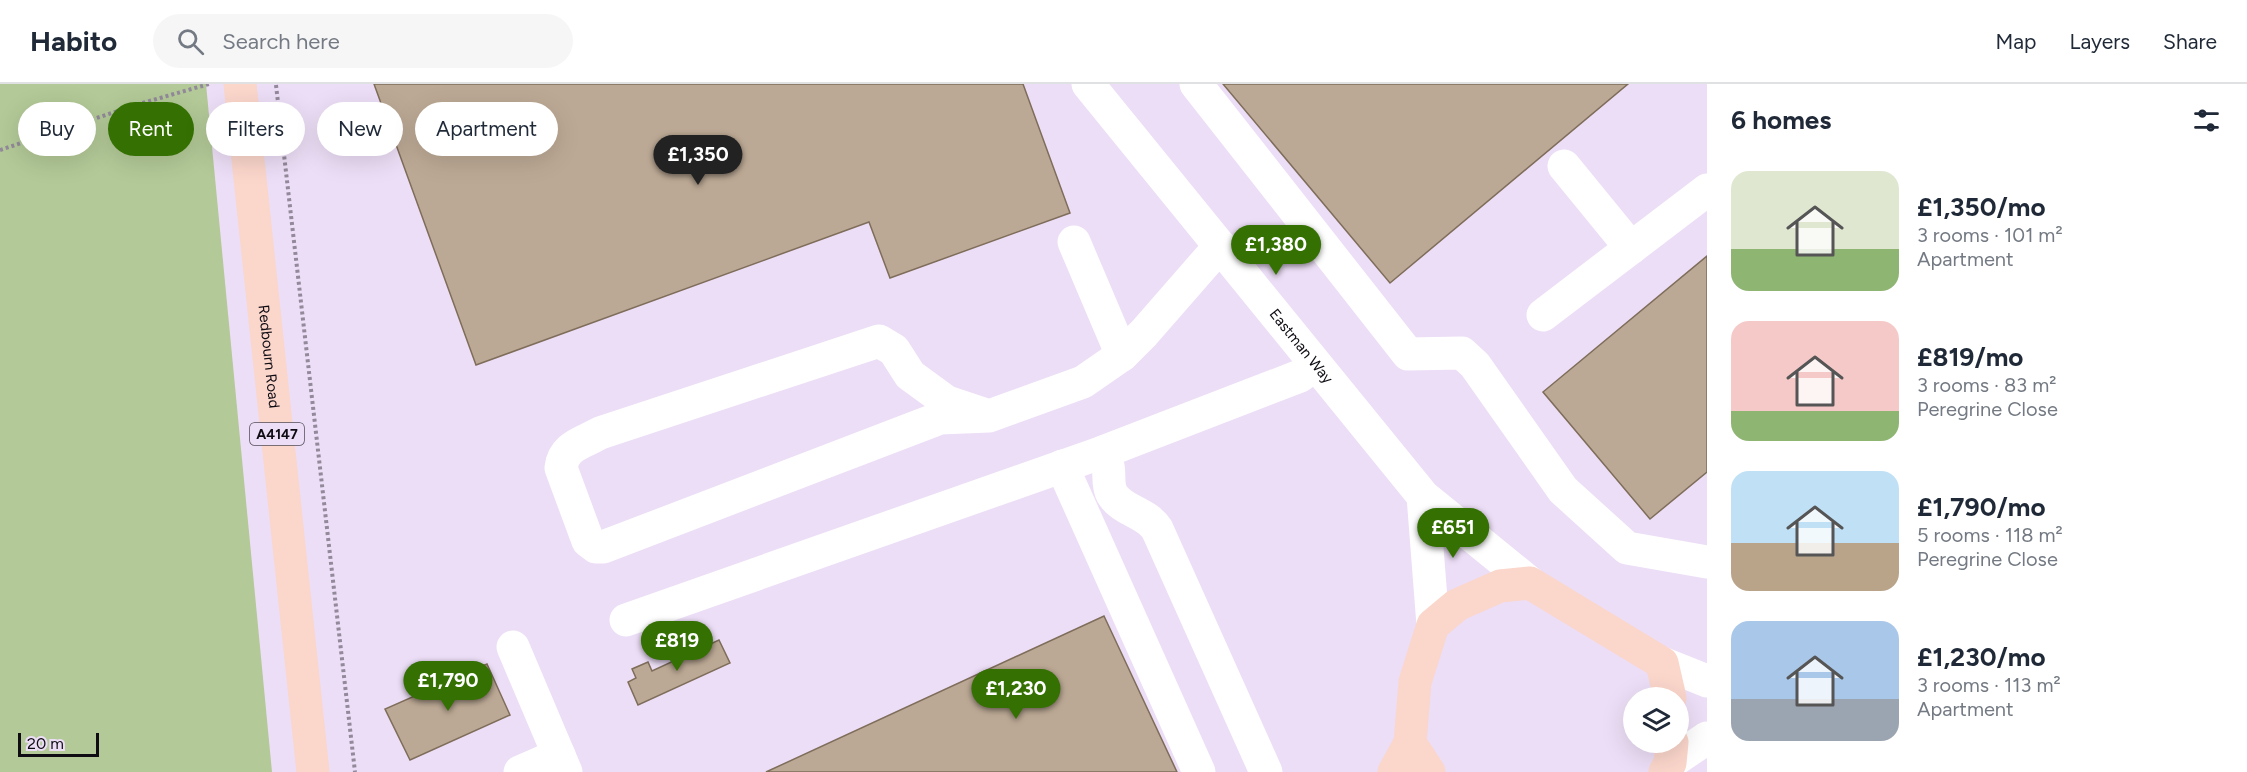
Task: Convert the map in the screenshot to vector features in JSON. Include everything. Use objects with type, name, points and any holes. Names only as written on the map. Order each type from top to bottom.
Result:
[{"type":"main road","name":"Redbourn Road","points":[[240,84],[313,772]]},
{"type":"main road","points":[[1395,772],[1410,743],[1415,682],[1433,625],[1457,605],[1500,586],[1530,583],[1662,663],[1667,687]]},
{"type":"main road","points":[[1410,743],[1429,772]]},
{"type":"street","name":"Eastman Way","points":[[1088,84],[1423,496],[1530,583]]},
{"type":"street","points":[[1196,84],[1408,354],[1462,353],[1475,365],[1563,490],[1627,548],[1707,562]]},
{"type":"street","points":[[1564,166],[1631,248]]},
{"type":"street","points":[[1543,315],[1707,190]]},
{"type":"street","points":[[1074,242],[1122,355]]},
{"type":"street","points":[[989,416],[947,402],[910,375],[894,350],[879,340],[600,433],[569,450],[562,458],[561,468],[588,541],[596,547],[603,547],[940,418],[989,416],[1083,382],[1122,355],[1220,246]]},
{"type":"street","points":[[626,620],[1103,452],[1300,376],[1315,365]]},
{"type":"street","points":[[1103,452],[1108,467],[1108,484],[1112,494],[1119,503],[1152,521],[1157,529],[1266,772]]},
{"type":"street","points":[[1062,466],[1198,772]]},
{"type":"street","points":[[1423,496],[1433,625]]},
{"type":"street","points":[[513,647],[562,763],[520,772]]},
{"type":"street","points":[[1662,663],[1707,681]]},
{"type":"street","points":[[1669,759],[1707,738]]},
{"type":"path","points":[[0,150],[139,104],[209,84]]},
{"type":"path","points":[[276,85],[355,772]]},
{"type":"green space","points":[[0,84],[206,84],[206,156],[213,156],[272,772],[0,772]]},
{"type":"building","points":[[374,84],[1023,84],[1070,213],[890,278],[869,222],[476,365],[400,156],[403,156],[403,102],[381,102]]},
{"type":"building","points":[[1223,84],[1628,84],[1390,283]]},
{"type":"building","points":[[1707,256],[1707,472],[1650,519],[1543,392]]},
{"type":"building","points":[[1104,616],[1177,772],[766,772]]},
{"type":"building","points":[[719,640],[730,663],[638,705],[628,682],[636,678],[632,669],[648,662],[652,671]]},
{"type":"building","points":[[487,664],[510,715],[410,760],[385,709]]}]
